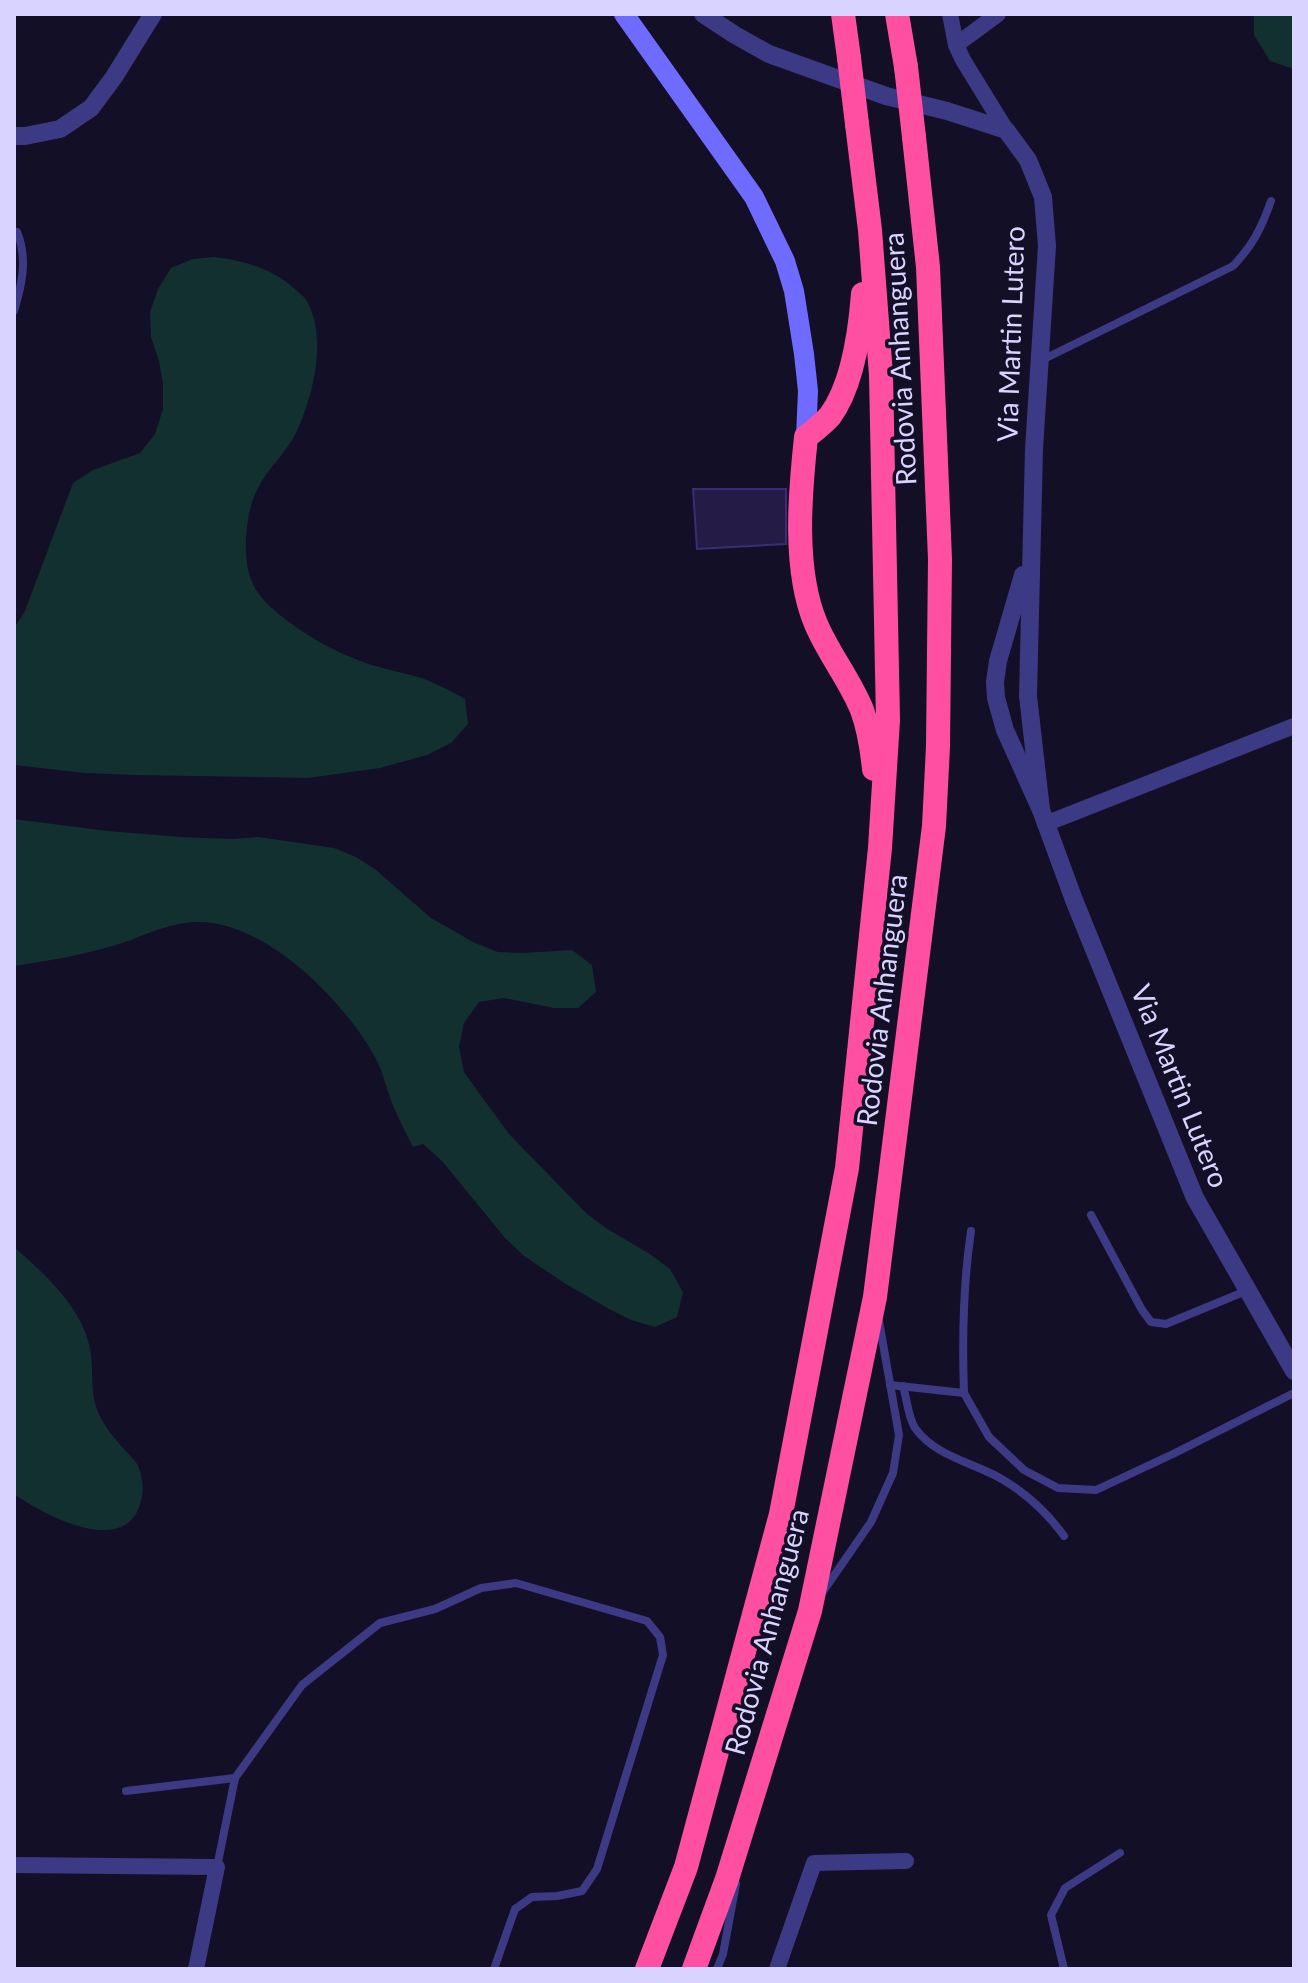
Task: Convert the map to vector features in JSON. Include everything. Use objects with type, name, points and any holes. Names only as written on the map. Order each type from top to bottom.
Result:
[{"type":"highway","name":"Rodovia Anhanguera","points":[[647,1969],[686,1867],[781,1514],[847,1168],[880,848],[888,720],[881,375],[870,230],[843,14]]},
{"type":"highway","name":"Rodovia Anhanguera","points":[[694,1969],[751,1805],[810,1611],[875,1297],[934,826],[940,559],[928,267],[906,67],[897,14]]},
{"type":"highway","points":[[870,230],[859,340],[841,396],[831,415],[806,437],[800,501],[804,586],[816,623],[861,709],[872,744],[880,848]]},
{"type":"main road","points":[[624,14],[754,197],[785,261],[794,291],[804,354],[808,391],[806,437]]},
{"type":"street","points":[[14,136],[60,129],[91,108],[153,14]]},
{"type":"street","points":[[703,14],[769,54],[886,96],[1006,130]]},
{"type":"street","points":[[950,14],[956,45],[1006,130]]},
{"type":"street","points":[[956,45],[998,14]]},
{"type":"street","name":"Via Martin Lutero","points":[[1006,130],[1028,160],[1043,197],[1047,246],[1039,362],[1028,690],[1043,817]]},
{"type":"street","name":"Via Martin Lutero","points":[[1032,541],[998,661],[996,690],[1013,751],[1043,817],[1195,1198],[1294,1371]]},
{"type":"street","points":[[996,690],[1003,678],[1012,677],[1021,679],[1028,690]]},
{"type":"street","points":[[1043,817],[1294,726]]},
{"type":"street","points":[[777,1969],[814,1863],[906,1861]]},
{"type":"street","points":[[14,1865],[217,1867],[196,1969]]},
{"type":"lane","points":[[1039,362],[1233,266],[1249,249],[1261,229],[1271,201]]},
{"type":"lane","points":[[14,231],[23,247],[21,287],[14,311]]},
{"type":"lane","points":[[1091,1215],[1151,1322],[1166,1324],[1247,1291]]},
{"type":"lane","points":[[971,1231],[962,1327],[964,1393],[989,1437],[1024,1470],[1058,1488],[1096,1490],[1294,1393]]},
{"type":"lane","points":[[810,1611],[871,1522],[893,1473],[899,1435],[875,1297]]},
{"type":"lane","points":[[890,1385],[964,1393]]},
{"type":"lane","points":[[903,1386],[914,1426],[933,1447],[999,1477],[1026,1494],[1048,1513],[1064,1536]]},
{"type":"lane","points":[[217,1867],[235,1778],[302,1685],[380,1623],[435,1609],[481,1588],[516,1583],[647,1621],[660,1637],[663,1655],[597,1869],[582,1891],[532,1897],[515,1909],[494,1969]]},
{"type":"lane","points":[[126,1791],[235,1778]]},
{"type":"lane","points":[[717,1969],[723,1954],[751,1805]]},
{"type":"lane","points":[[1064,1969],[1051,1915],[1065,1888],[1120,1853]]},
{"type":"green space","points":[[1254,14],[1294,14],[1294,69],[1270,61],[1254,35]]},
{"type":"green space","points":[[214,257],[258,267],[287,282],[305,298],[316,330],[316,366],[308,402],[292,440],[262,481],[250,510],[246,552],[250,578],[255,588],[279,614],[324,645],[377,667],[422,678],[465,699],[468,724],[451,743],[427,755],[380,768],[308,778],[85,773],[14,765],[14,628],[25,611],[73,483],[93,470],[140,453],[155,434],[163,409],[163,384],[151,337],[150,312],[158,289],[171,268],[193,259]]},
{"type":"green space","points":[[14,819],[181,837],[258,837],[334,848],[376,870],[431,918],[475,943],[498,952],[572,950],[592,965],[596,992],[578,1008],[554,1008],[504,998],[479,1002],[464,1023],[459,1047],[464,1072],[510,1135],[586,1213],[670,1269],[683,1292],[677,1317],[655,1327],[631,1320],[566,1284],[524,1256],[505,1238],[442,1161],[423,1144],[413,1147],[394,1109],[378,1062],[344,1012],[300,968],[250,935],[223,925],[187,923],[90,952],[14,966]]},
{"type":"green space","points":[[14,1247],[62,1294],[81,1323],[91,1354],[97,1409],[107,1428],[139,1468],[143,1489],[138,1510],[128,1523],[114,1529],[97,1530],[78,1526],[42,1511],[14,1494]]},
{"type":"building","points":[[693,489],[786,489],[786,544],[697,549]]}]
